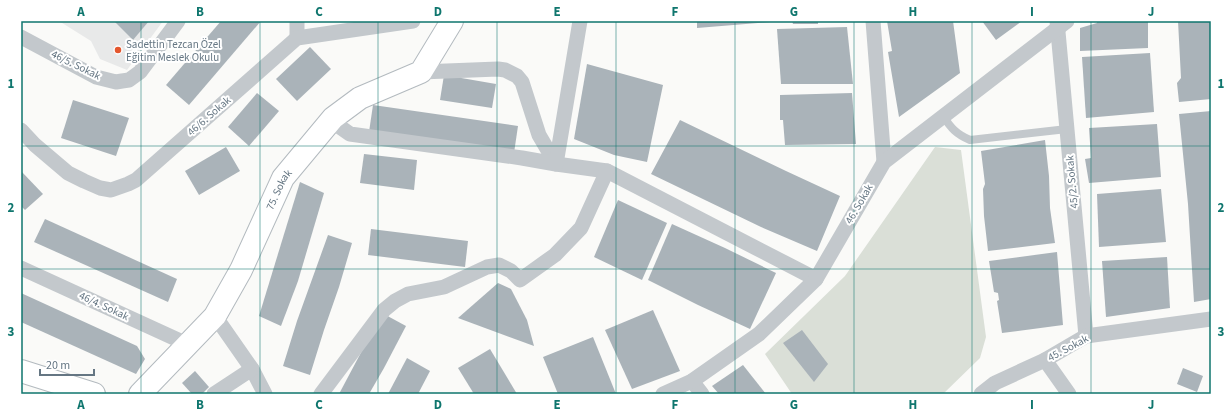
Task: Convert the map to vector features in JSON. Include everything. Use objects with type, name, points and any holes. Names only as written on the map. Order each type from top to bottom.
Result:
[{"type":"street","name":"46/5. Sokak","points":[[21,37],[96,76],[116,82],[122,82],[129,80],[140,72],[178,21]]},
{"type":"street","points":[[297,21],[297,38],[413,21]]},
{"type":"street","points":[[421,72],[452,21]]},
{"type":"street","points":[[556,164],[580,21]]},
{"type":"street","points":[[873,21],[884,162]]},
{"type":"street","name":"46. Sokak","points":[[663,394],[692,381],[759,334],[816,279],[884,162],[1060,23]]},
{"type":"street","name":"45/2. Sokak","points":[[1060,23],[1066,129],[1086,336]]},
{"type":"street","name":"46/6. Sokak","points":[[21,130],[35,145],[68,173],[100,188],[111,190],[119,188],[136,180],[297,38]]},
{"type":"street","points":[[421,72],[498,69],[505,70],[517,76],[522,82],[539,135],[556,164]]},
{"type":"street","name":"75. Sokak","points":[[140,394],[215,316],[241,270],[283,178],[333,118],[360,98],[421,72]]},
{"type":"street","points":[[333,118],[340,128],[350,134],[607,171],[816,279]]},
{"type":"street","points":[[321,394],[384,310],[395,301],[408,294],[444,287],[487,268],[499,265],[511,271],[520,280],[555,255],[582,228],[607,171]]},
{"type":"street","name":"46/4. Sokak","points":[[21,268],[187,344]]},
{"type":"street","points":[[215,316],[252,369],[265,394]]},
{"type":"street","name":"45. Sokak","points":[[981,394],[995,383],[1045,360],[1086,336],[1211,319]]},
{"type":"street","points":[[1045,360],[1069,394]]},
{"type":"street","points":[[214,394],[252,369]]},
{"type":"street","points":[[21,371],[94,394]]},
{"type":"street","points":[[692,381],[702,394]]},
{"type":"lane","points":[[943,116],[960,136],[970,140],[1066,129]]},
{"type":"shaded area","name":"Sadettin Tezcan Özel Eğitim Meslek Okulu","points":[[59,21],[163,21],[127,70],[100,59],[91,41]]},
{"type":"shaded area","points":[[935,147],[961,150],[986,337],[980,358],[943,394],[792,394],[765,354],[845,276]]},
{"type":"building","name":"Sadettin Tezcan Özel Eğitim Meslek Okulu","points":[[114,21],[149,21],[133,40]]},
{"type":"building","points":[[221,21],[261,21],[189,105],[166,85]]},
{"type":"building","points":[[697,21],[771,21],[771,22],[697,28]]},
{"type":"building","points":[[792,21],[818,21],[818,24],[793,24]]},
{"type":"building","points":[[887,21],[953,21],[960,73],[899,117],[888,52],[892,51]]},
{"type":"building","points":[[982,21],[1022,21],[996,40]]},
{"type":"building","points":[[1097,21],[1148,21],[1148,48],[1080,51],[1080,28],[1097,23]]},
{"type":"building","points":[[1178,21],[1211,21],[1211,99],[1179,102],[1177,83],[1181,78]]},
{"type":"building","points":[[847,27],[853,84],[781,84],[777,29]]},
{"type":"building","points":[[310,47],[331,69],[297,101],[276,79]]},
{"type":"building","points":[[1150,53],[1154,112],[1086,118],[1082,57]]},
{"type":"building","points":[[587,64],[663,85],[647,162],[614,155],[574,139]]},
{"type":"building","points":[[444,75],[496,84],[492,108],[440,100]]},
{"type":"building","points":[[257,93],[279,111],[249,146],[228,127]]},
{"type":"building","points":[[852,93],[856,144],[785,145],[783,120],[780,120],[780,95]]},
{"type":"building","points":[[73,100],[129,118],[116,156],[61,138]]},
{"type":"building","points":[[373,105],[518,126],[514,153],[369,132]]},
{"type":"building","points":[[1211,111],[1211,299],[1194,302],[1188,204],[1179,114]]},
{"type":"building","points":[[680,120],[840,196],[817,251],[761,227],[651,174]]},
{"type":"building","points":[[1157,124],[1161,177],[1089,183],[1085,159],[1091,158],[1089,128]]},
{"type":"building","points":[[1045,140],[1049,176],[1050,208],[1055,243],[988,251],[984,216],[983,189],[985,184],[981,151]]},
{"type":"building","points":[[226,147],[240,171],[199,195],[185,171]]},
{"type":"building","points":[[364,154],[417,160],[414,190],[360,183]]},
{"type":"building","points":[[21,171],[43,194],[25,210],[21,206]]},
{"type":"building","points":[[300,182],[324,193],[298,281],[281,326],[259,316]]},
{"type":"building","points":[[1161,189],[1166,242],[1099,247],[1097,194]]},
{"type":"building","points":[[618,200],[667,223],[642,280],[594,257]]},
{"type":"building","points":[[45,219],[177,279],[168,302],[34,242]]},
{"type":"building","points":[[672,224],[776,273],[750,329],[648,280]]},
{"type":"building","points":[[371,229],[468,241],[465,267],[368,255]]},
{"type":"building","points":[[328,235],[352,243],[310,375],[283,366],[297,321]]},
{"type":"building","points":[[1057,252],[1063,325],[1002,333],[997,301],[999,300],[998,293],[994,292],[989,261]]},
{"type":"building","points":[[1167,257],[1170,308],[1106,317],[1102,261]]},
{"type":"building","points":[[498,283],[511,289],[527,320],[534,346],[458,318]]},
{"type":"building","points":[[21,293],[137,346],[145,359],[136,374],[21,322]]},
{"type":"building","points":[[653,310],[680,371],[632,389],[605,330]]},
{"type":"building","points":[[382,313],[406,326],[384,368],[369,394],[339,394]]},
{"type":"building","points":[[802,330],[828,364],[814,382],[783,343]]},
{"type":"building","points":[[593,337],[616,394],[558,394],[543,357]]},
{"type":"building","points":[[490,349],[517,394],[474,394],[458,368]]},
{"type":"building","points":[[407,358],[430,371],[418,394],[388,394]]},
{"type":"building","points":[[743,365],[766,394],[719,394],[712,386]]},
{"type":"building","points":[[1183,368],[1203,376],[1197,392],[1177,384]]},
{"type":"building","points":[[195,371],[209,387],[202,394],[192,394],[182,383]]},
{"type":"place","name":"Sadettin Tezcan Özel Eğitim Meslek Okulu","points":[[118,50]]}]
